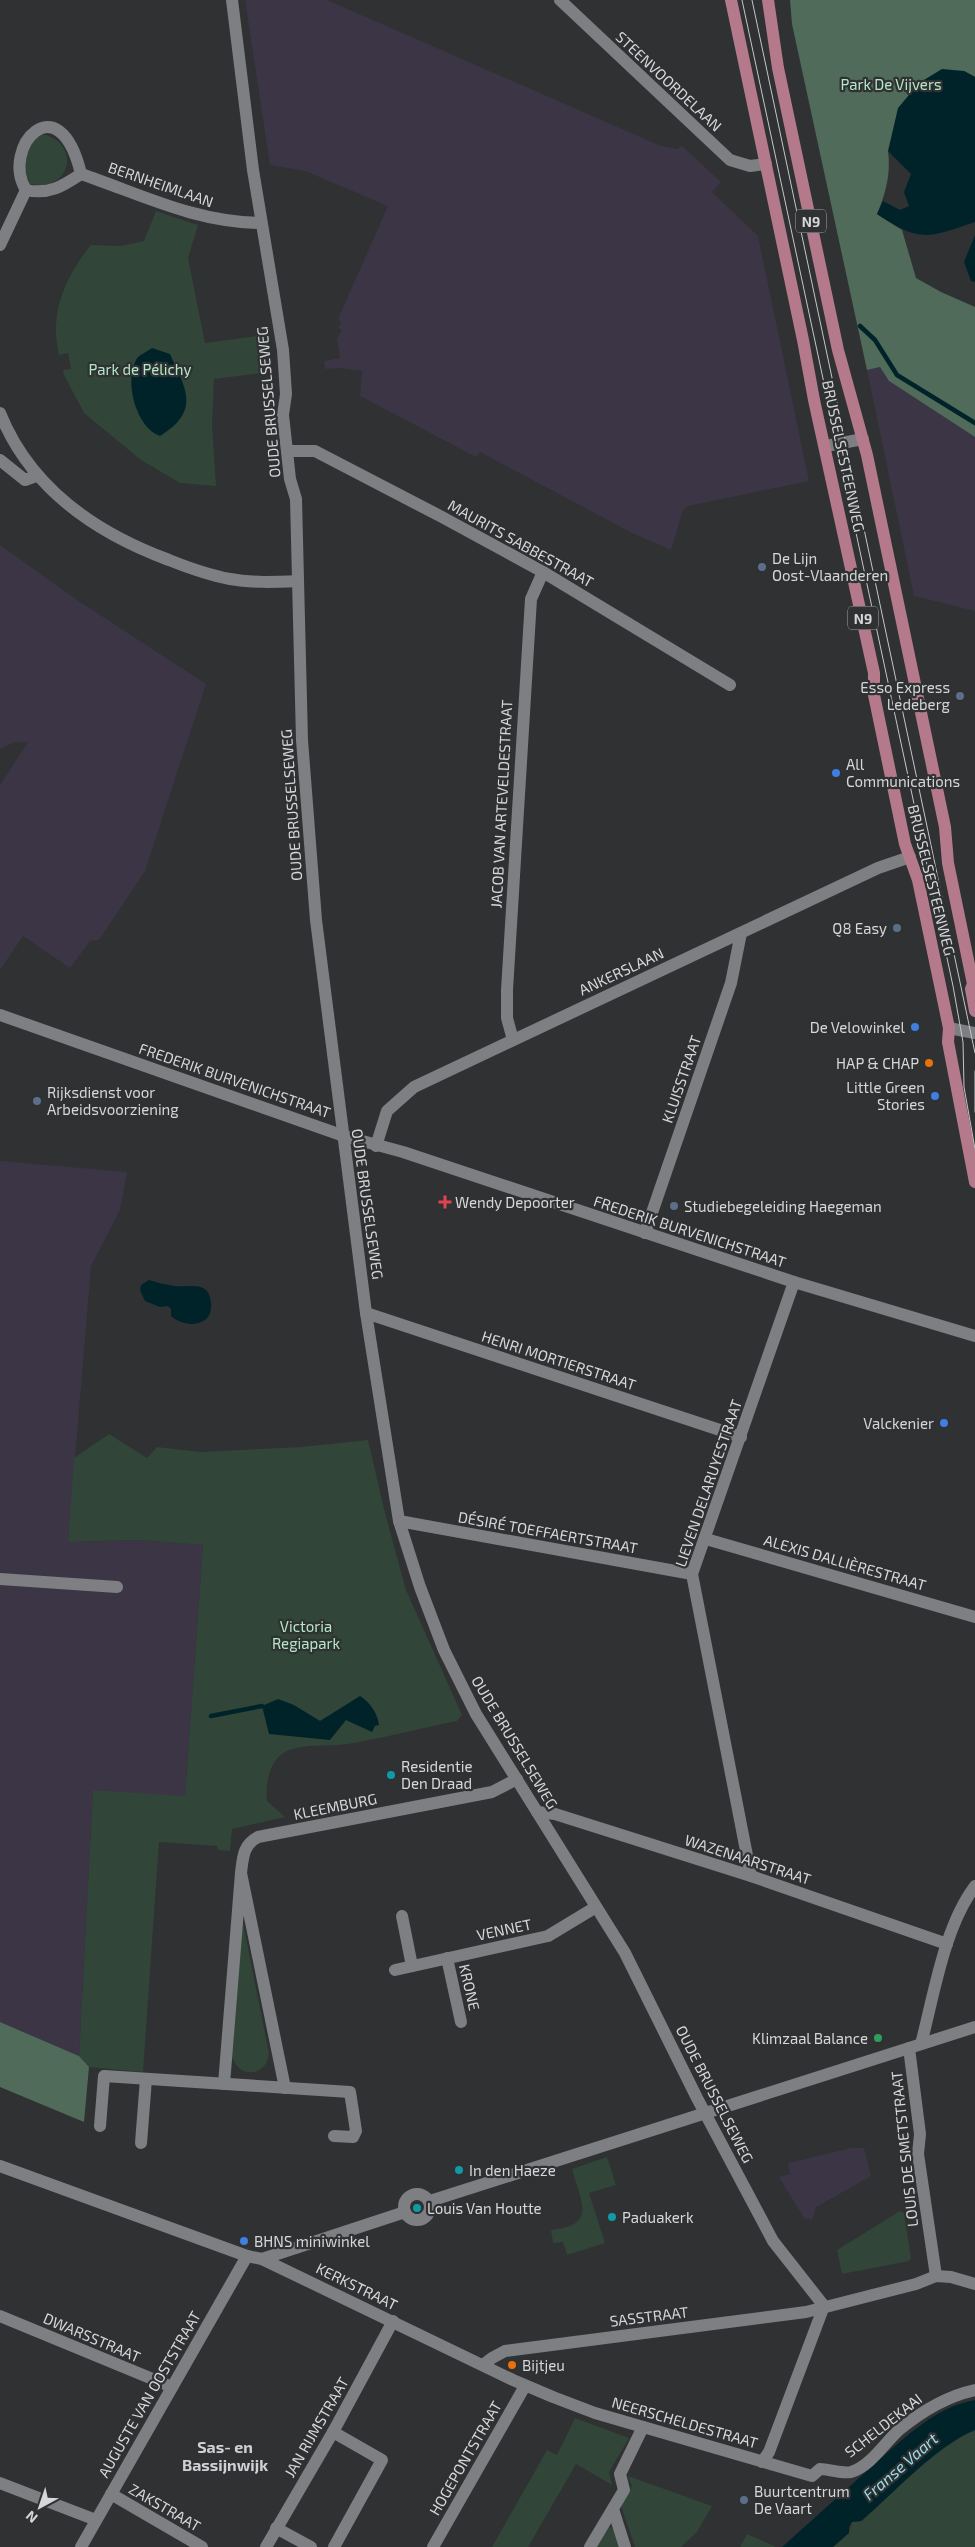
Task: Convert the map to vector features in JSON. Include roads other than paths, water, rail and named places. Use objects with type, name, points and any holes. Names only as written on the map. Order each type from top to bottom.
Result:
[{"type":"main road","name":"BRUSSELSESTEENWEG","points":[[731,0],[814,400],[826,446],[874,673],[877,709],[905,844],[918,880],[949,1028],[948,1042],[975,1182]]},
{"type":"main road","name":"BRUSSELSESTEENWEG","points":[[768,0],[778,68],[838,350],[863,439],[945,827],[948,863],[974,986],[971,989],[975,1011]]},
{"type":"street","name":"OUDE BRUSSELSEWEG","points":[[232,0],[261,222],[283,350],[286,394],[284,415],[287,451],[290,479],[296,499],[302,740],[316,920],[366,1313],[399,1521],[420,1587],[444,1650],[476,1714],[625,1953],[705,2112],[773,2241],[824,2306]]},
{"type":"street","name":"STEENVOORDELAAN","points":[[560,0],[730,160],[750,166],[766,164]]},
{"type":"street","points":[[34,127],[48,127],[60,133],[70,142],[81,174],[49,192],[38,193],[26,190],[15,182],[9,170],[8,156],[12,143],[22,133],[34,127]]},
{"type":"street","name":"BERNHEIMLAAN","points":[[81,174],[200,216],[223,221],[261,222]]},
{"type":"street","points":[[0,245],[26,190]]},
{"type":"street","points":[[2,421],[36,476],[59,499],[90,522],[140,549],[214,576],[254,582],[298,581]]},
{"type":"street","points":[[826,446],[863,439]]},
{"type":"street","name":"MAURITS SABBESTRAAT","points":[[287,451],[315,451],[543,572],[730,685]]},
{"type":"street","points":[[0,460],[25,480],[36,476]]},
{"type":"street","name":"JACOB VAN ARTEVELDESTRAAT","points":[[513,1040],[507,1018],[507,990],[524,687],[531,599],[543,572]]},
{"type":"street","name":"ANKERSLAAN","points":[[376,1146],[387,1111],[406,1092],[850,881],[910,857]]},
{"type":"street","name":"KLUISSTRAAT","points":[[645,1233],[731,983],[741,933]]},
{"type":"street","name":"FREDERIK BURVENICHSTRAAT","points":[[0,1015],[344,1136],[403,1152],[794,1282],[975,1336]]},
{"type":"street","points":[[949,1028],[975,1033]]},
{"type":"street","name":"LIEVEN DELARUYESTRAAT","points":[[751,1876],[692,1574],[706,1539],[794,1282]]},
{"type":"street","name":"HENRI MORTIERSTRAAT","points":[[366,1313],[741,1437]]},
{"type":"street","name":"DÉSIRÉ TOEFFAERTSTRAAT","points":[[399,1521],[692,1574]]},
{"type":"street","name":"ALEXIS DALLIÈRESTRAAT","points":[[706,1539],[975,1617]]},
{"type":"street","points":[[0,1579],[117,1587]]},
{"type":"street","name":"KLEEMBURG","points":[[224,2084],[241,1873],[245,1850],[249,1842],[258,1837],[492,1792],[517,1779]]},
{"type":"street","name":"WAZENAARSTRAAT","points":[[537,1812],[556,1814],[751,1876],[947,1944]]},
{"type":"street","name":"KLEEMBURG","points":[[241,1873],[285,2088]]},
{"type":"street","name":"LOUIS DE SMETSTRAAT","points":[[936,2276],[918,2154],[920,2134],[915,2046],[947,1944],[961,1908],[975,1886]]},
{"type":"street","name":"VENNET","points":[[395,1970],[548,1936],[596,1907]]},
{"type":"street","points":[[402,1916],[412,1966]]},
{"type":"street","name":"KRONE","points":[[447,1958],[461,2022]]},
{"type":"street","points":[[262,2259],[405,2212],[405,2201],[415,2194],[421,2194],[430,2201],[975,2027]]},
{"type":"street","points":[[100,2126],[104,2076],[350,2092],[356,2131],[353,2137],[334,2136]]},
{"type":"street","points":[[142,2143],[146,2079]]},
{"type":"street","name":"KERKSTRAAT","points":[[0,2166],[247,2256],[262,2259],[525,2386]]},
{"type":"street","name":"AUGUSTE VAN OOSTSTRAAT","points":[[81,2547],[247,2256]]},
{"type":"street","points":[[936,2276],[951,2277],[975,2284]]},
{"type":"street","name":"SASSTRAAT","points":[[483,2365],[505,2351],[806,2312],[916,2284],[936,2276]]},
{"type":"street","name":"NEERSCHELDESTRAAT","points":[[525,2386],[595,2413],[762,2462],[769,2452],[824,2306]]},
{"type":"street","name":"DWARSSTRAAT","points":[[0,2316],[172,2387]]},
{"type":"street","name":"JAN RIJMSTRAAT","points":[[266,2547],[333,2432],[393,2321]]},
{"type":"street","name":"HOGEPONTSTRAAT","points":[[433,2547],[525,2386]]},
{"type":"street","name":"SCHELDEKAAI","points":[[762,2462],[812,2476],[820,2469],[850,2472],[863,2465],[900,2429],[929,2408],[952,2397],[975,2390]]},
{"type":"street","points":[[590,2547],[624,2490],[620,2474],[643,2428]]},
{"type":"street","points":[[333,2432],[382,2460],[334,2547]]},
{"type":"street","points":[[0,2483],[96,2520]]},
{"type":"street","name":"ZAKSTRAAT","points":[[111,2494],[202,2547]]},
{"type":"street","points":[[612,2509],[625,2547]]},
{"type":"street","points":[[276,2528],[312,2547]]},
{"type":"water","points":[[942,69],[964,71],[975,77],[975,222],[946,232],[924,235],[904,230],[877,214],[883,201],[900,210],[909,206],[904,192],[911,174],[888,151],[898,108],[919,83]]},
{"type":"water","points":[[975,235],[975,282],[971,281],[964,262]]},
{"type":"water","points":[[152,348],[170,354],[185,389],[186,399],[181,418],[173,427],[160,436],[144,424],[134,403],[131,380],[137,358]]},
{"type":"water","points":[[149,1280],[172,1286],[198,1286],[203,1288],[210,1296],[210,1312],[207,1318],[197,1324],[183,1323],[171,1316],[171,1309],[168,1306],[160,1307],[145,1301],[140,1290],[141,1285]]},
{"type":"water","points":[[360,1696],[370,1705],[377,1717],[379,1725],[375,1726],[372,1732],[346,1720],[330,1740],[269,1734],[262,1706],[278,1699],[294,1705],[320,1721]]},
{"type":"water","name":"Franse Vaart","points":[[975,2400],[975,2430],[960,2437],[930,2458],[861,2521],[852,2522],[849,2527],[849,2533],[833,2547],[782,2547],[917,2428],[945,2410]]},
{"type":"waterway","points":[[860,326],[875,340],[897,375],[975,423]]},
{"type":"waterway","points":[[211,1716],[262,1706]]},
{"type":"tram line","points":[[742,0],[953,986],[963,1042],[964,1087],[975,1149]]},
{"type":"tram line","points":[[752,0],[975,1053]]},
{"type":"tram line","points":[[975,1071],[975,1112]]},
{"type":"place","name":"De Lijn Oost-Vlaanderen","points":[[762,567]]},
{"type":"place","name":"Esso Express Ledeberg","points":[[960,696]]},
{"type":"place","name":"All Communications","points":[[836,773]]},
{"type":"place","name":"Q8 Easy","points":[[897,928]]},
{"type":"place","name":"De Velowinkel","points":[[915,1027]]},
{"type":"place","name":"HAP & CHAP","points":[[929,1063]]},
{"type":"place","name":"Little Green Stories","points":[[935,1096]]},
{"type":"place","name":"Rijksdienst voor Arbeidsvoorziening","points":[[37,1101]]},
{"type":"place","name":"Wendy Depoorter","points":[[445,1202]]},
{"type":"place","name":"Studiebegeleiding Haegeman","points":[[674,1206]]},
{"type":"place","name":"Valckenier","points":[[944,1423]]},
{"type":"place","name":"Residentie Den Draad","points":[[391,1775]]},
{"type":"place","name":"Klimzaal Balance","points":[[878,2038]]},
{"type":"place","name":"In den Haeze","points":[[459,2170]]},
{"type":"place","name":"Louis Van Houtte","points":[[417,2208]]},
{"type":"place","name":"Paduakerk","points":[[612,2217]]},
{"type":"place","name":"BHNS miniwinkel","points":[[244,2241]]},
{"type":"place","name":"Bijtjeu","points":[[512,2365]]},
{"type":"place","name":"Buurtcentrum De Vaart","points":[[744,2500]]},
{"type":"district","name":"Sas- en Bassijnwijk","points":[[225,2455]]},
{"type":"park label","name":"Park De Vijvers","points":[[891,84]]},
{"type":"park label","name":"Park de Pélichy","points":[[140,369]]},
{"type":"park label","name":"Victoria Regiapark","points":[[306,1634]]}]
